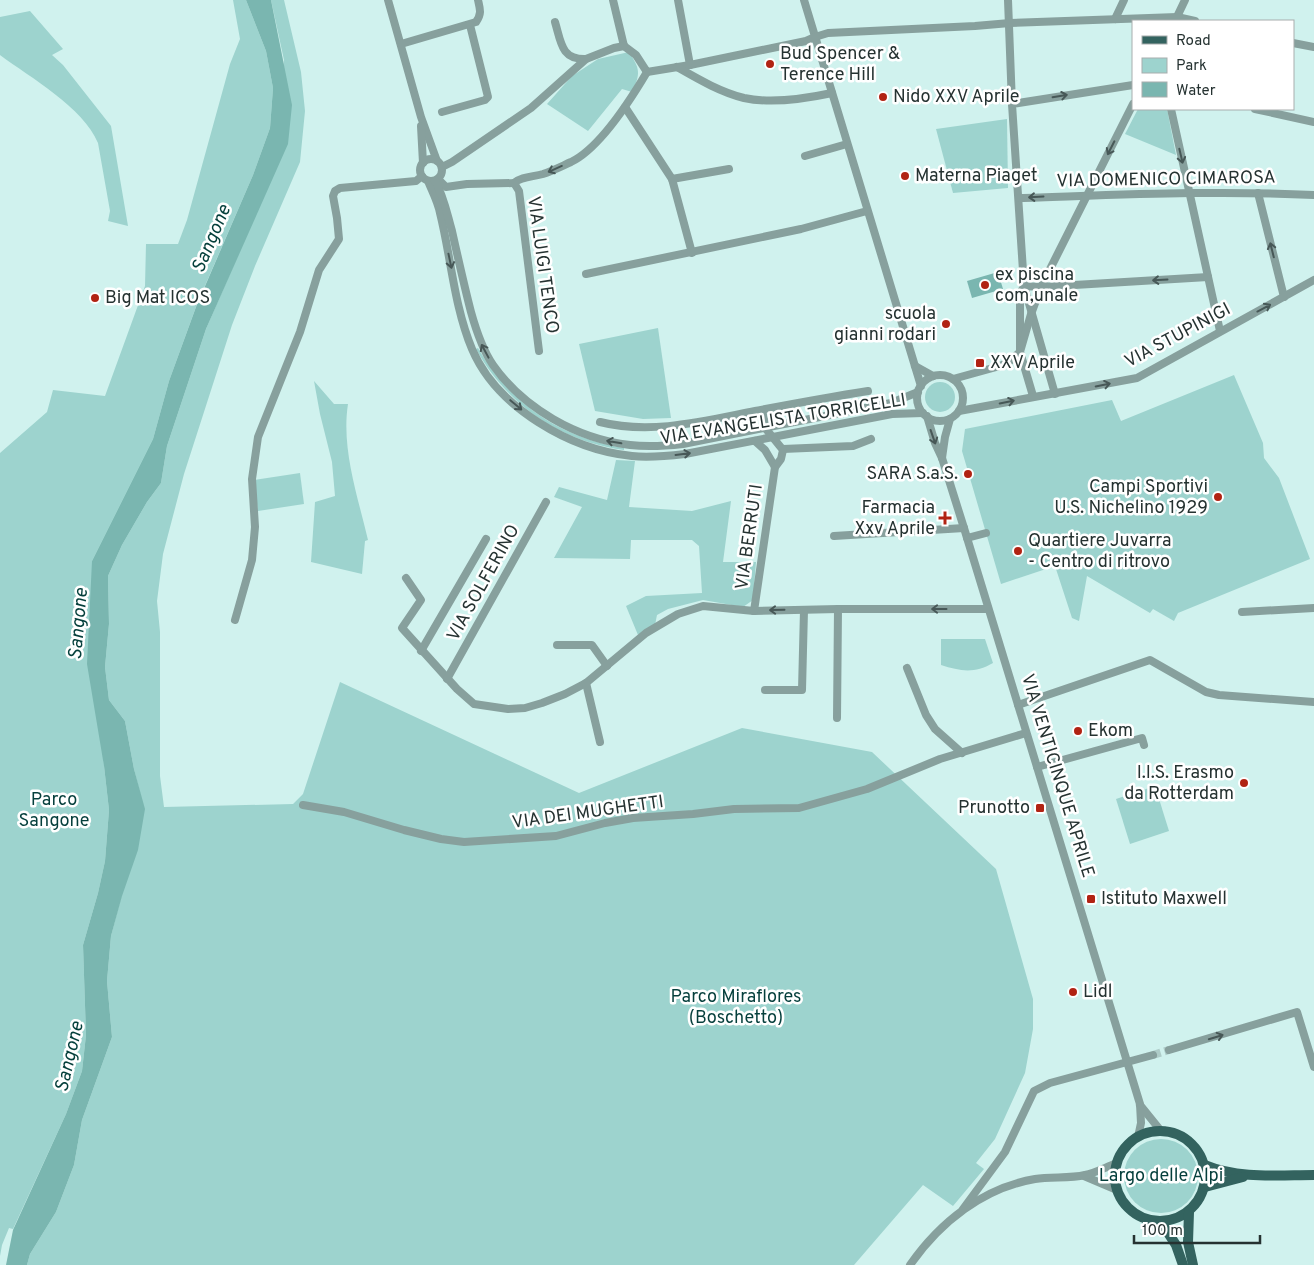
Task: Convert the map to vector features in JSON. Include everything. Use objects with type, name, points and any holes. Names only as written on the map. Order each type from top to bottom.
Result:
[{"type":"main road","points":[[1161,1131],[1176,1134],[1189,1141],[1199,1152],[1206,1173],[1205,1187],[1197,1203],[1189,1212],[1177,1219],[1161,1222],[1148,1220],[1134,1214],[1124,1204],[1117,1190],[1115,1177],[1117,1163],[1123,1150],[1138,1137],[1148,1132],[1161,1131]]},
{"type":"main road","points":[[1204,1166],[1218,1171],[1248,1175],[1314,1175]]},
{"type":"main road","points":[[1205,1187],[1248,1175]]},
{"type":"main road","points":[[1189,1212],[1188,1242],[1193,1265]]},
{"type":"main road","points":[[1161,1222],[1176,1245],[1183,1265]]},
{"type":"street","name":"VIA EVANGELISTA TORRICELLI","points":[[388,0],[435,174],[446,206],[471,311],[482,344],[493,365],[515,390],[537,409],[554,420],[606,441],[629,445],[653,446],[683,444],[890,404],[920,389]]},
{"type":"street","points":[[401,44],[476,22],[480,18],[481,11],[478,0]]},
{"type":"street","points":[[612,0],[624,46],[636,55],[647,72],[806,41],[828,33],[975,26],[1010,22],[1176,19],[1185,0]]},
{"type":"street","points":[[678,0],[690,65]]},
{"type":"street","points":[[804,0],[915,366],[920,389],[918,403],[925,414],[939,421],[950,419],[959,411],[963,400],[961,388],[953,379],[943,375],[933,376],[926,380],[920,389]]},
{"type":"street","points":[[1008,0],[1012,104],[1024,286],[1055,394]]},
{"type":"street","points":[[1115,19],[1124,0]]},
{"type":"street","points":[[555,22],[562,48],[567,54],[576,59],[586,59]]},
{"type":"street","points":[[442,112],[485,100],[488,97],[470,25]]},
{"type":"street","points":[[1294,42],[1314,47]]},
{"type":"street","points":[[235,620],[252,560],[255,527],[252,480],[258,437],[300,332],[319,270],[338,239],[333,196],[335,191],[340,188],[416,180],[435,174],[532,108],[586,59],[624,46]]},
{"type":"street","points":[[677,67],[722,90],[744,98],[765,100],[788,99],[832,93]]},
{"type":"street","name":"VIA LUIGI TENCO","points":[[435,174],[453,186],[514,184],[518,180],[545,174],[574,160],[592,147],[625,107],[647,72]]},
{"type":"street","points":[[1012,104],[1132,85]]},
{"type":"street","points":[[953,379],[1000,366],[1010,361],[1020,352],[1031,314],[1042,287],[1132,106]]},
{"type":"street","points":[[625,107],[672,179],[692,253]]},
{"type":"street","points":[[1171,110],[1220,331]]},
{"type":"street","points":[[1260,110],[1314,122]]},
{"type":"street","name":"VIA EVANGELISTA TORRICELLI","points":[[420,117],[423,163],[420,169],[435,174]]},
{"type":"street","points":[[806,156],[847,144]]},
{"type":"street","points":[[423,163],[430,159],[435,174]]},
{"type":"street","points":[[672,179],[729,169]]},
{"type":"street","name":"VIA EVANGELISTA TORRICELLI","points":[[435,174],[440,210],[461,314],[472,349],[486,373],[508,398],[531,417],[572,441],[603,451],[632,456],[656,457],[755,442],[892,414],[925,414]]},
{"type":"street","name":"VIA LUIGI TENCO","points":[[514,184],[519,191],[539,351]]},
{"type":"street","points":[[1258,192],[1284,297]]},
{"type":"street","name":"VIA DOMENICO CIMAROSA","points":[[1019,198],[1258,192],[1314,195]]},
{"type":"street","points":[[586,274],[801,229],[867,211]]},
{"type":"street","points":[[1024,286],[1042,287],[1208,277]]},
{"type":"street","name":"VIA STUPINIGI","points":[[959,411],[1137,378],[1314,280]]},
{"type":"street","points":[[1024,286],[1020,294],[1020,352],[1033,396]]},
{"type":"street","points":[[915,366],[933,376]]},
{"type":"street","name":"VIA EVANGELISTA TORRICELLI","points":[[600,422],[631,427],[660,427],[868,391]]},
{"type":"street","points":[[762,410],[766,428],[783,450]]},
{"type":"street","name":"VIA VENTICINQUE APRILE","points":[[925,414],[942,458],[964,528],[1140,1104],[1138,1137]]},
{"type":"street","name":"VIA VENTICINQUE APRILE","points":[[942,458],[950,419]]},
{"type":"street","name":"VIA BERRUTI","points":[[754,611],[775,467],[781,459],[790,435]]},
{"type":"street","points":[[765,450],[853,446],[871,439]]},
{"type":"street","name":"VIA BERRUTI","points":[[755,442],[765,450],[775,467]]},
{"type":"street","name":"VIA SOLFERINO","points":[[448,679],[546,502]]},
{"type":"street","points":[[834,536],[964,528]]},
{"type":"street","points":[[967,538],[986,533]]},
{"type":"street","points":[[421,651],[486,539]]},
{"type":"street","points":[[406,578],[421,600],[402,628],[421,651],[474,704],[508,709],[525,708],[542,703],[586,683],[646,633],[678,614],[702,606],[754,611],[988,609]]},
{"type":"street","points":[[1242,612],[1314,608]]},
{"type":"street","points":[[837,718],[838,609]]},
{"type":"street","points":[[765,690],[802,690],[804,610]]},
{"type":"street","points":[[557,645],[592,645],[607,666]]},
{"type":"street","points":[[1018,705],[1150,660],[1206,692],[1219,695],[1314,702]]},
{"type":"street","points":[[907,668],[926,715],[935,729],[962,753]]},
{"type":"street","points":[[586,683],[600,742]]},
{"type":"street","name":"VIA DEI MUGHETTI","points":[[303,805],[344,812],[404,830],[441,839],[464,842],[556,836],[604,823],[633,818],[734,809],[799,808],[868,789],[940,759],[1026,733]]},
{"type":"street","points":[[1037,767],[1142,738],[1144,745]]},
{"type":"street","points":[[1169,1050],[1297,1012],[1314,1067]]},
{"type":"street","points":[[963,1209],[1005,1152],[1034,1091],[1050,1083],[1153,1055]]},
{"type":"street","name":"VIA VENTICINQUE APRILE","points":[[1140,1104],[1161,1131]]},
{"type":"street","points":[[910,1265],[920,1250],[943,1226],[981,1197],[1032,1179],[1084,1176],[1117,1163]]},
{"type":"street","points":[[1084,1176],[1117,1190]]},
{"type":"green space","name":"Parco Sangone","points":[[233,0],[246,0],[266,51],[273,88],[270,128],[253,175],[197,304],[169,381],[153,439],[92,561],[104,766],[109,810],[105,861],[83,945],[86,1035],[82,1071],[66,1114],[13,1229],[9,1228],[0,1256],[0,453],[47,412],[53,390],[105,396],[145,286],[146,244],[178,244],[187,220],[230,64],[240,39]]},
{"type":"green space","name":"Parco Miraflores (Boschetto)","points":[[271,0],[284,0],[301,72],[305,111],[300,162],[232,325],[184,474],[163,554],[157,601],[160,632],[160,776],[164,807],[293,804],[303,794],[340,682],[579,793],[742,728],[872,752],[996,869],[1033,999],[1033,1029],[1025,1073],[995,1139],[976,1163],[984,1169],[953,1206],[923,1185],[854,1265],[27,1265],[30,1254],[56,1212],[74,1165],[82,1120],[112,1037],[107,981],[111,936],[144,809],[125,721],[109,700],[105,667],[109,624],[108,576],[122,545],[147,502],[161,483],[167,446],[206,329],[275,170],[284,60]]},
{"type":"green space","points":[[30,11],[63,49],[52,55],[63,65],[111,126],[128,226],[108,221],[110,211],[98,143],[91,130],[69,105],[0,55],[0,17]]},
{"type":"green space","points":[[629,52],[638,71],[637,80],[632,92],[622,89],[588,131],[547,104],[572,76],[598,59]]},
{"type":"green space","points":[[1137,110],[1167,110],[1176,155],[1125,134]]},
{"type":"green space","points":[[1007,119],[1008,188],[953,193],[936,129]]},
{"type":"green space","points":[[658,328],[671,418],[643,419],[595,411],[579,344]]},
{"type":"green space","points":[[478,348],[505,386],[539,415],[579,436],[624,448],[624,450],[578,438],[538,418],[504,388],[476,349]]},
{"type":"green space","points":[[1234,375],[1263,443],[1264,458],[1279,478],[1310,559],[1178,613],[1174,621],[1153,609],[1150,613],[1087,576],[1079,621],[1072,618],[1055,566],[1001,584],[962,451],[965,429],[1112,400],[1121,421]]},
{"type":"green space","points":[[314,381],[334,404],[348,404],[346,421],[349,455],[355,490],[368,540],[365,541],[362,574],[311,562],[315,502],[335,496],[332,462]]},
{"type":"green space","points":[[940,382],[946,383],[954,391],[954,403],[946,411],[940,412],[934,411],[926,403],[925,397],[926,391],[934,383]]},
{"type":"green space","points":[[616,460],[635,461],[629,507],[692,511],[731,501],[723,562],[756,562],[753,600],[743,607],[703,600],[668,609],[657,615],[655,625],[638,635],[626,606],[646,596],[702,593],[699,546],[692,540],[631,540],[630,559],[554,558],[582,507],[554,497],[559,487],[607,500]]},
{"type":"green space","points":[[300,473],[304,504],[258,511],[254,480]]},
{"type":"green space","points":[[941,639],[985,639],[993,663],[973,670],[954,669],[941,665]]},
{"type":"green space","points":[[1155,786],[1169,831],[1130,844],[1116,799]]},
{"type":"green space","name":"Largo delle Alpi","points":[[1154,1139],[1168,1139],[1182,1145],[1192,1155],[1198,1169],[1196,1190],[1182,1207],[1168,1213],[1154,1213],[1140,1207],[1130,1197],[1124,1183],[1124,1169],[1130,1155],[1140,1145]]},
{"type":"water","points":[[246,0],[271,0],[292,105],[288,144],[206,329],[167,446],[161,483],[147,502],[122,545],[108,576],[109,624],[105,667],[109,700],[125,721],[134,769],[145,809],[138,850],[111,936],[107,981],[112,1037],[82,1120],[74,1165],[56,1212],[30,1254],[27,1265],[6,1265],[13,1230],[66,1114],[82,1071],[86,1035],[83,945],[105,861],[109,810],[104,766],[87,664],[92,561],[153,439],[169,381],[196,307],[253,175],[270,128],[273,88],[266,51]]},
{"type":"water","name":"ex piscina com,unale","points":[[998,272],[1003,289],[972,298],[967,281]]},
{"type":"tunnel","points":[[1153,1055],[1169,1050]]},
{"type":"place","name":"Bud Spencer & Terence Hill","points":[[770,64]]},
{"type":"place","name":"Nido XXV Aprile","points":[[883,97]]},
{"type":"place","name":"Materna Piaget","points":[[905,176]]},
{"type":"place","name":"ex piscina com,unale","points":[[985,285]]},
{"type":"place","name":"Big Mat ICOS","points":[[95,298]]},
{"type":"place","name":"scuola gianni rodari","points":[[946,324]]},
{"type":"place","name":"XXV Aprile","points":[[980,363]]},
{"type":"place","name":"SARA S.a.S.","points":[[968,474]]},
{"type":"place","name":"Campi Sportivi U.S. Nichelino 1929","points":[[1218,497]]},
{"type":"place","name":"Farmacia Xxv Aprile","points":[[945,518]]},
{"type":"place","name":"Quartiere Juvarra - Centro di ritrovo","points":[[1018,551]]},
{"type":"place","name":"Ekom","points":[[1078,731]]},
{"type":"place","name":"I.I.S. Erasmo da Rotterdam","points":[[1244,783]]},
{"type":"place","name":"Prunotto","points":[[1040,808]]},
{"type":"place","name":"Istituto Maxwell","points":[[1091,899]]},
{"type":"place","name":"Lidl","points":[[1073,992]]},
{"type":"water label","name":"Sangone","points":[[212,239]]},
{"type":"water label","name":"Sangone","points":[[79,624]]},
{"type":"water label","name":"Sangone","points":[[70,1057]]}]
